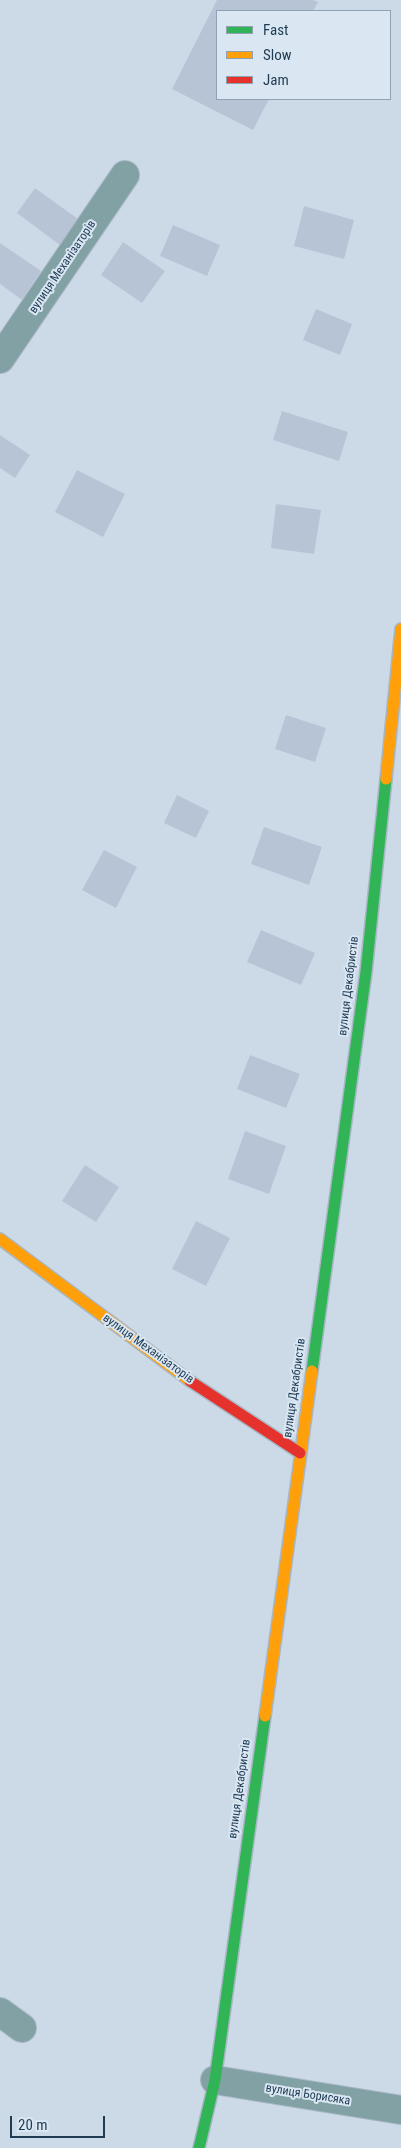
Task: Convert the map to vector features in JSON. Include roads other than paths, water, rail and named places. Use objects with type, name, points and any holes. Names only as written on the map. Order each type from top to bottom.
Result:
[{"type":"street","name":"вулиця Механізаторів","points":[[0,359],[125,175]]},
{"type":"street","name":"вулиця Декабристів","points":[[200,2148],[215,2080],[366,972],[401,629]]},
{"type":"street","name":"вулиця Механізаторів","points":[[0,1239],[187,1379],[300,1453]]},
{"type":"street","points":[[0,2012],[22,2028]]},
{"type":"street","name":"вулиця Борисяка","points":[[215,2080],[401,2110]]}]
